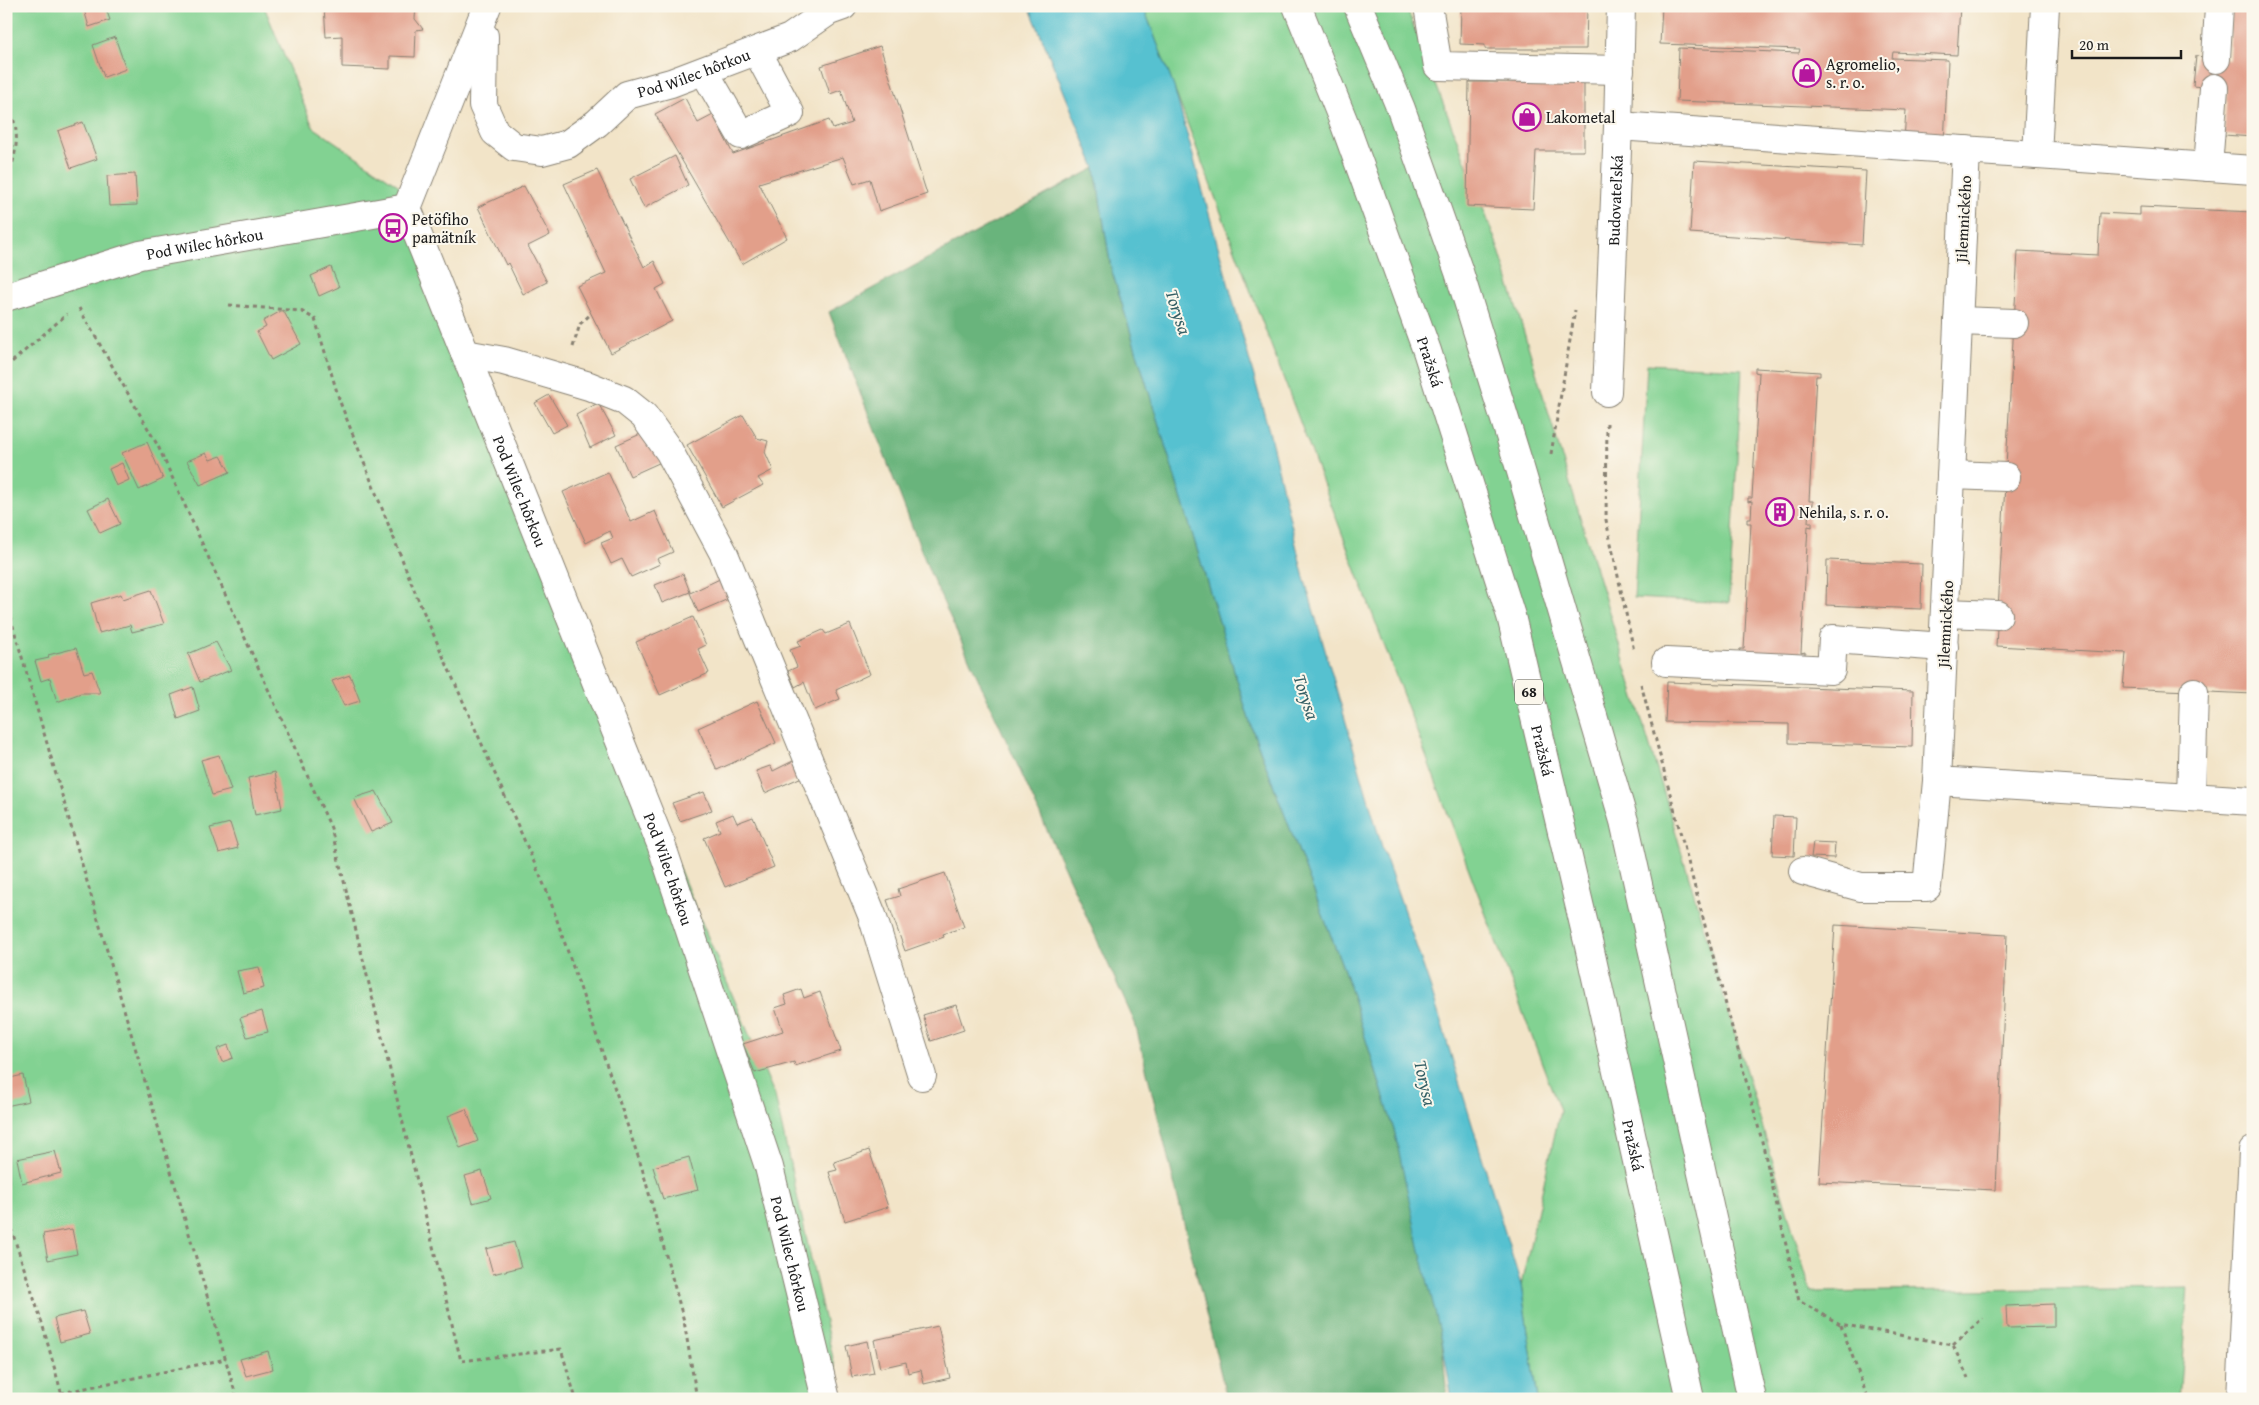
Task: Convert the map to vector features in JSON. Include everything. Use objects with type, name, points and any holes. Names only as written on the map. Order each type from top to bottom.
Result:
[{"type":"street","name":"Pod Wilec hôrkou","points":[[486,12],[483,105],[495,132],[514,148],[542,151],[568,144],[598,123],[627,95],[704,71],[790,38],[829,11],[843,6]]},
{"type":"street","name":"Pražská","points":[[1297,6],[1344,125],[1427,351],[1511,616],[1589,946],[1690,1399]]},
{"type":"street","points":[[1358,6],[1401,109],[1459,272],[1520,468],[1624,822],[1752,1399]]},
{"type":"street","points":[[1428,6],[1438,66],[1620,70]]},
{"type":"street","name":"Budovateľská","points":[[1607,392],[1621,6]]},
{"type":"street","points":[[2037,155],[2045,6]]},
{"type":"street","points":[[2216,59],[2219,6]]},
{"type":"street","name":"Pod Wilec hôrkou","points":[[486,12],[407,208],[661,844],[769,1167],[826,1399]]},
{"type":"street","points":[[704,71],[741,135],[790,113],[757,51]]},
{"type":"street","points":[[2208,167],[2214,88]]},
{"type":"street","points":[[1618,126],[2253,170]]},
{"type":"street","name":"Jilemnického","points":[[1804,871],[1861,887],[1927,887],[1937,781],[1966,150]]},
{"type":"street","name":"Pod Wilec hôrkou","points":[[6,297],[140,255],[407,208]]},
{"type":"street","points":[[1958,321],[2014,323]]},
{"type":"street","points":[[465,354],[504,361],[624,400],[644,416],[670,451],[724,554],[872,914],[922,1076]]},
{"type":"street","points":[[1951,475],[2006,477]]},
{"type":"street","points":[[1945,613],[1998,615]]},
{"type":"street","points":[[1666,662],[1831,670],[1833,639],[1944,646]]},
{"type":"street","points":[[2190,798],[2194,692]]},
{"type":"street","points":[[1937,781],[2253,801]]},
{"type":"street","points":[[2241,1399],[2253,1152]]},
{"type":"path","points":[[6,105],[14,116],[18,148],[6,184]]},
{"type":"path","points":[[6,366],[78,305],[158,446],[331,828],[461,1361],[561,1349],[576,1399]]},
{"type":"path","points":[[229,305],[300,311],[315,319],[340,402],[413,587],[548,894],[642,1168],[684,1321],[697,1399]]},
{"type":"path","points":[[567,380],[574,342],[580,324],[591,314]]},
{"type":"path","points":[[1607,392],[1606,520],[1635,652]]},
{"type":"path","points":[[6,602],[237,1399]]},
{"type":"path","points":[[1641,680],[1761,1137],[1798,1301],[1840,1324],[1953,1345]]},
{"type":"path","points":[[6,1214],[42,1324],[63,1399]]},
{"type":"path","points":[[1953,1345],[1983,1318]]},
{"type":"path","points":[[1840,1324],[1868,1399]]},
{"type":"path","points":[[1953,1345],[1968,1378]]},
{"type":"path","points":[[61,1393],[226,1359]]},
{"type":"green space","points":[[6,6],[264,6],[313,127],[414,196],[555,574],[775,1096],[842,1399],[6,1399],[8,1359],[6,1336]]},
{"type":"green space","points":[[1143,6],[1406,6],[1498,247],[1668,806],[1811,1292],[2188,1287],[2179,1399],[1538,1399],[1521,1285],[1560,1111]]},
{"type":"green space","points":[[1095,168],[1111,268],[1252,729],[1344,970],[1394,1129],[1442,1341],[1447,1399],[1227,1399],[1135,1023],[930,573],[829,312]]},
{"type":"green space","points":[[1647,364],[1742,369],[1729,603],[1634,598]]},
{"type":"water","name":"Torysa","points":[[1029,6],[1143,6],[1174,87],[1269,431],[1303,574],[1383,850],[1430,986],[1521,1285],[1538,1399],[1452,1399],[1442,1341],[1394,1129],[1344,970],[1252,729],[1111,268],[1095,168]]},
{"type":"building","points":[[83,6],[105,6],[110,20],[89,27]]},
{"type":"building","points":[[324,6],[416,6],[415,19],[423,29],[416,30],[415,57],[390,56],[390,69],[342,67],[342,36],[326,37]]},
{"type":"building","points":[[1461,6],[1587,6],[1586,49],[1485,49],[1485,45],[1460,44]]},
{"type":"building","points":[[1662,6],[1960,6],[1957,55],[1893,52],[1892,58],[1948,60],[1944,145],[1904,141],[1906,110],[1677,101],[1679,48],[1799,53],[1800,49],[1660,44]]},
{"type":"building","points":[[2232,6],[2253,6],[2253,137],[2224,135],[2227,90],[2193,86],[2196,56],[2229,60]]},
{"type":"building","points":[[115,37],[126,69],[104,77],[93,45]]},
{"type":"building","points":[[880,46],[927,194],[879,211],[870,179],[854,184],[843,157],[759,183],[787,238],[742,264],[655,114],[685,98],[698,123],[713,115],[733,154],[829,120],[833,129],[852,123],[841,90],[830,94],[821,66]]},
{"type":"building","name":"Lakometal","points":[[1469,82],[1584,82],[1584,151],[1536,151],[1533,209],[1467,206]]},
{"type":"building","points":[[83,122],[97,159],[71,168],[58,131]]},
{"type":"building","points":[[675,156],[688,185],[644,208],[630,179]]},
{"type":"building","points":[[1694,161],[1866,171],[1862,245],[1690,233]]},
{"type":"building","points":[[597,170],[644,267],[654,261],[665,284],[656,289],[672,321],[611,353],[577,286],[606,273],[564,184]]},
{"type":"building","points":[[135,174],[137,205],[109,206],[107,176]]},
{"type":"building","points":[[524,186],[550,235],[528,246],[547,282],[523,294],[508,263],[506,265],[478,207]]},
{"type":"building","points":[[2140,207],[2253,212],[2253,694],[2123,688],[2126,653],[1996,646],[2018,251],[2098,255],[2100,213],[2140,215]]},
{"type":"building","points":[[331,267],[339,287],[319,296],[311,276]]},
{"type":"building","points":[[283,310],[301,344],[271,360],[257,332],[266,327],[263,321]]},
{"type":"building","name":"Nehila, s. r. o.","points":[[1755,368],[1820,372],[1820,376],[1816,376],[1809,501],[1813,501],[1813,505],[1809,505],[1808,522],[1812,522],[1812,527],[1808,526],[1801,653],[1805,652],[1805,656],[1739,653],[1740,649],[1744,649],[1751,523],[1747,523],[1747,519],[1751,519],[1752,501],[1748,502],[1748,498],[1752,498],[1759,373],[1755,372]]},
{"type":"building","points":[[549,395],[567,425],[552,433],[535,403]]},
{"type":"building","points":[[598,403],[616,435],[590,448],[576,415]]},
{"type":"building","points":[[743,415],[757,438],[768,441],[765,452],[773,470],[758,478],[763,485],[722,507],[687,445]]},
{"type":"building","points":[[647,431],[661,462],[630,476],[616,445]]},
{"type":"building","points":[[147,442],[163,479],[139,490],[122,453]]},
{"type":"building","points":[[206,453],[210,460],[221,456],[230,472],[200,485],[187,461]]},
{"type":"building","points":[[122,463],[129,480],[116,486],[109,469]]},
{"type":"building","points":[[608,472],[631,522],[655,511],[673,552],[657,559],[660,564],[631,577],[622,559],[611,564],[601,543],[613,538],[610,531],[586,543],[563,492]]},
{"type":"building","points":[[108,499],[120,524],[100,533],[88,509]]},
{"type":"building","points":[[1827,560],[1922,564],[1921,609],[1826,605]]},
{"type":"building","points":[[683,574],[690,592],[662,603],[655,585]]},
{"type":"building","points":[[724,577],[733,597],[698,612],[690,593]]},
{"type":"building","points":[[151,590],[164,624],[132,632],[130,625],[99,633],[91,603],[121,594],[123,599]]},
{"type":"building","points":[[693,617],[706,645],[698,649],[709,673],[660,695],[636,642]]},
{"type":"building","points":[[850,624],[870,674],[836,690],[840,699],[815,710],[804,682],[795,687],[788,671],[797,667],[790,650],[801,646],[798,641],[823,630],[826,634]]},
{"type":"building","points":[[216,642],[231,670],[200,682],[188,654]]},
{"type":"building","points":[[76,648],[84,673],[92,671],[100,693],[81,693],[57,702],[50,678],[41,681],[35,661],[49,658],[48,655]]},
{"type":"building","points":[[350,675],[360,701],[344,706],[332,681]]},
{"type":"building","points":[[1667,682],[1913,691],[1912,747],[1789,743],[1789,724],[1665,722]]},
{"type":"building","points":[[193,687],[200,711],[178,719],[171,695]]},
{"type":"building","points":[[757,701],[776,743],[717,770],[698,728]]},
{"type":"building","points":[[219,755],[231,790],[212,795],[201,760]]},
{"type":"building","points":[[795,760],[802,777],[765,793],[756,771],[770,766],[773,771]]},
{"type":"building","points":[[275,772],[282,809],[255,815],[248,778]]},
{"type":"building","points":[[376,791],[393,823],[371,832],[354,798]]},
{"type":"building","points":[[704,792],[712,810],[680,821],[672,803]]},
{"type":"building","points":[[733,814],[737,823],[753,817],[774,867],[725,887],[704,838],[720,831],[716,821]]},
{"type":"building","points":[[1774,816],[1796,817],[1794,856],[1772,855]]},
{"type":"building","points":[[230,823],[238,848],[219,853],[210,828]]},
{"type":"building","points":[[1813,842],[1835,843],[1834,858],[1811,857]]},
{"type":"building","points":[[945,873],[964,927],[943,934],[944,937],[905,951],[887,900],[900,896],[898,889]]},
{"type":"building","points":[[1835,925],[2007,935],[1996,1190],[1819,1182]]},
{"type":"building","points":[[259,967],[264,988],[243,993],[237,971]]},
{"type":"building","points":[[801,989],[804,998],[820,992],[841,1051],[795,1066],[794,1062],[755,1073],[743,1044],[783,1031],[775,1008],[787,1004],[784,995]]},
{"type":"building","points":[[956,1005],[964,1030],[931,1041],[923,1015]]},
{"type":"building","points":[[262,1011],[268,1032],[247,1037],[240,1018]]},
{"type":"building","points":[[228,1045],[233,1058],[222,1062],[217,1049]]},
{"type":"building","points":[[23,1075],[29,1101],[6,1106],[6,1079]]},
{"type":"building","points":[[466,1109],[478,1141],[460,1148],[448,1116]]},
{"type":"building","points":[[869,1150],[888,1207],[845,1221],[829,1172],[837,1170],[834,1162]]},
{"type":"building","points":[[55,1151],[61,1173],[22,1183],[17,1159]]},
{"type":"building","points":[[689,1157],[698,1190],[663,1199],[653,1167]]},
{"type":"building","points":[[482,1171],[491,1198],[473,1203],[465,1176]]},
{"type":"building","points":[[72,1229],[77,1254],[48,1260],[43,1234]]},
{"type":"building","points":[[514,1242],[521,1267],[493,1274],[486,1249]]},
{"type":"building","points":[[2054,1304],[2054,1327],[2007,1328],[2006,1306]]},
{"type":"building","points":[[83,1311],[90,1334],[60,1342],[54,1318]]},
{"type":"building","points":[[938,1326],[950,1378],[924,1384],[921,1370],[908,1373],[906,1362],[880,1368],[874,1340]]},
{"type":"building","points":[[867,1341],[874,1373],[852,1377],[846,1346]]},
{"type":"building","points":[[268,1351],[273,1369],[246,1376],[240,1359]]},
{"type":"building","points":[[743,1394],[745,1399],[724,1399],[724,1398]]},
{"type":"place","name":"Agromelio, s. r. o.","points":[[1807,73]]},
{"type":"place","name":"Lakometal","points":[[1527,117]]},
{"type":"place","name":"Petöfiho pamätník","points":[[393,228]]},
{"type":"place","name":"Nehila, s. r. o.","points":[[1780,512]]}]
